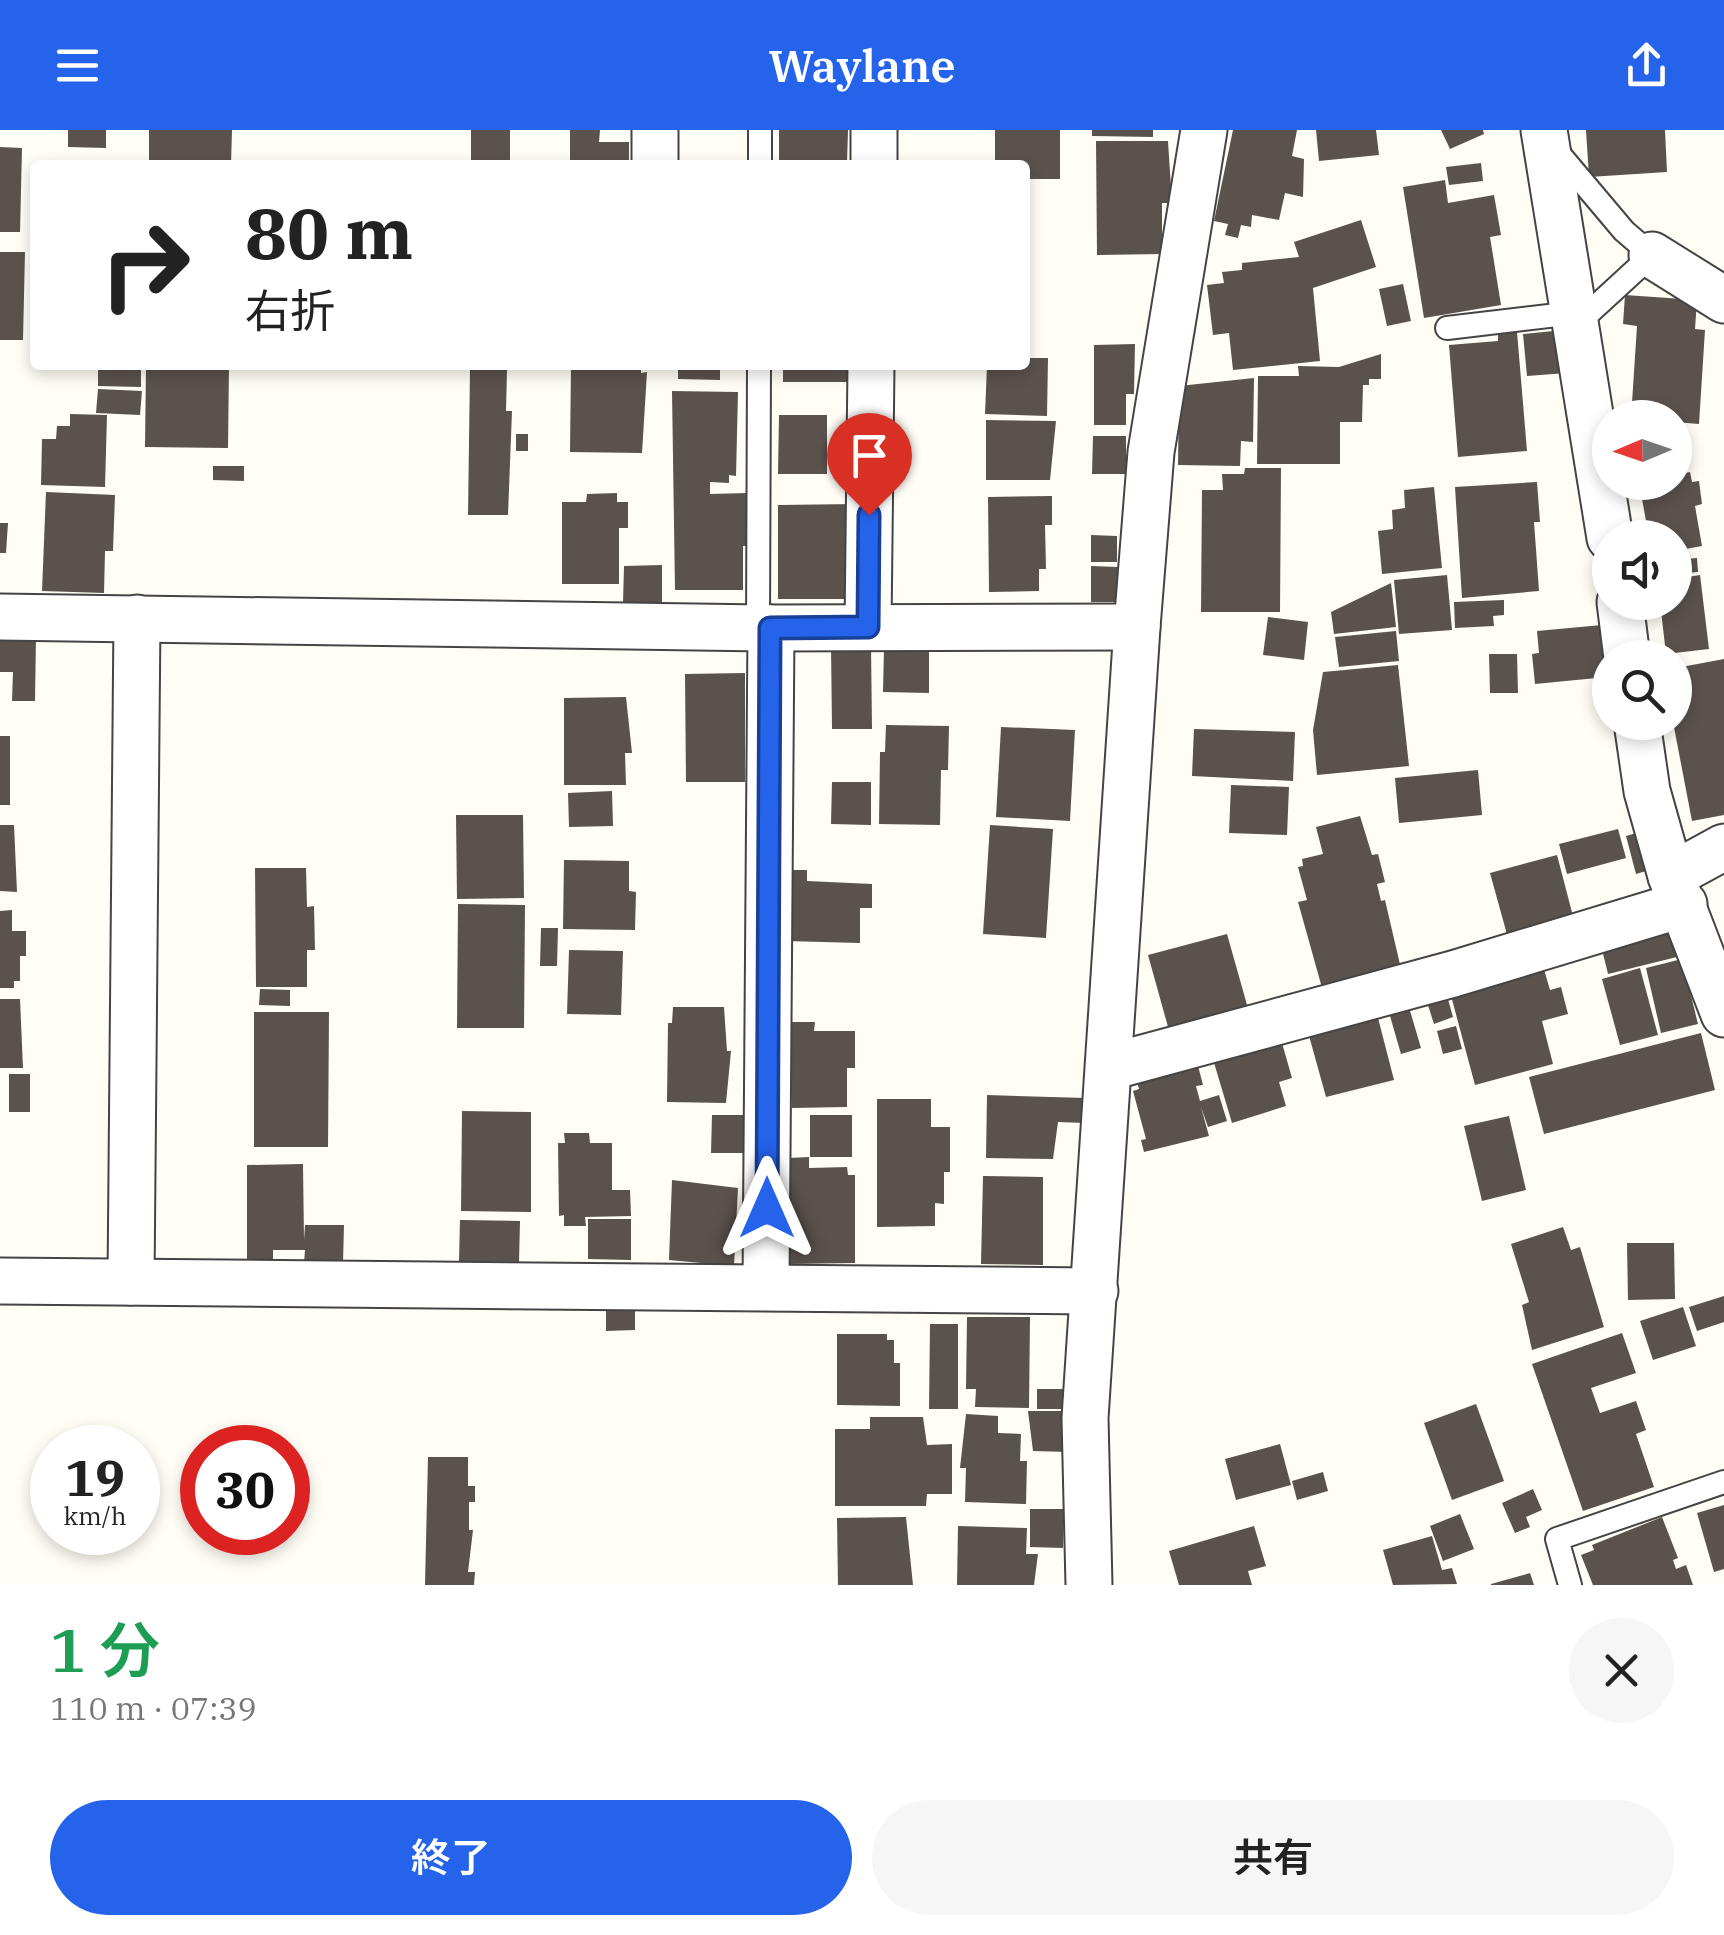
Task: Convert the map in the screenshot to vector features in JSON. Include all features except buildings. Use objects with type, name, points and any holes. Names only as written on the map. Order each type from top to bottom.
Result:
[{"type":"street","points":[[655,130],[655,160]]},
{"type":"street","points":[[874,130],[874,160]]},
{"type":"street","points":[[1089,1585],[1086,1418],[1137,627],[1151,452],[1204,130]]},
{"type":"street","points":[[1545,134],[1607,520]]},
{"type":"street","points":[[1652,256],[1724,300]]},
{"type":"street","points":[[868,627],[871,370]]},
{"type":"street","points":[[0,617],[764,628],[1137,627]]},
{"type":"street","points":[[131,1282],[137,618]]},
{"type":"street","points":[[764,628],[766,1285]]},
{"type":"street","points":[[1640,740],[1647,792],[1677,890],[1724,1014]]},
{"type":"street","points":[[1110,1067],[1453,974],[1677,890],[1724,847]]},
{"type":"street","points":[[0,1281],[1095,1291]]},
{"type":"lane","points":[[760,130],[760,160]]},
{"type":"lane","points":[[1448,328],[1591,311],[1652,256],[1624,230],[1545,134]]},
{"type":"lane","points":[[759,370],[764,628]]},
{"type":"lane","points":[[1570,1585],[1557,1539],[1724,1482]]},
{"type":"route","points":[[767,1208],[770,628],[868,627],[869,515]]}]
